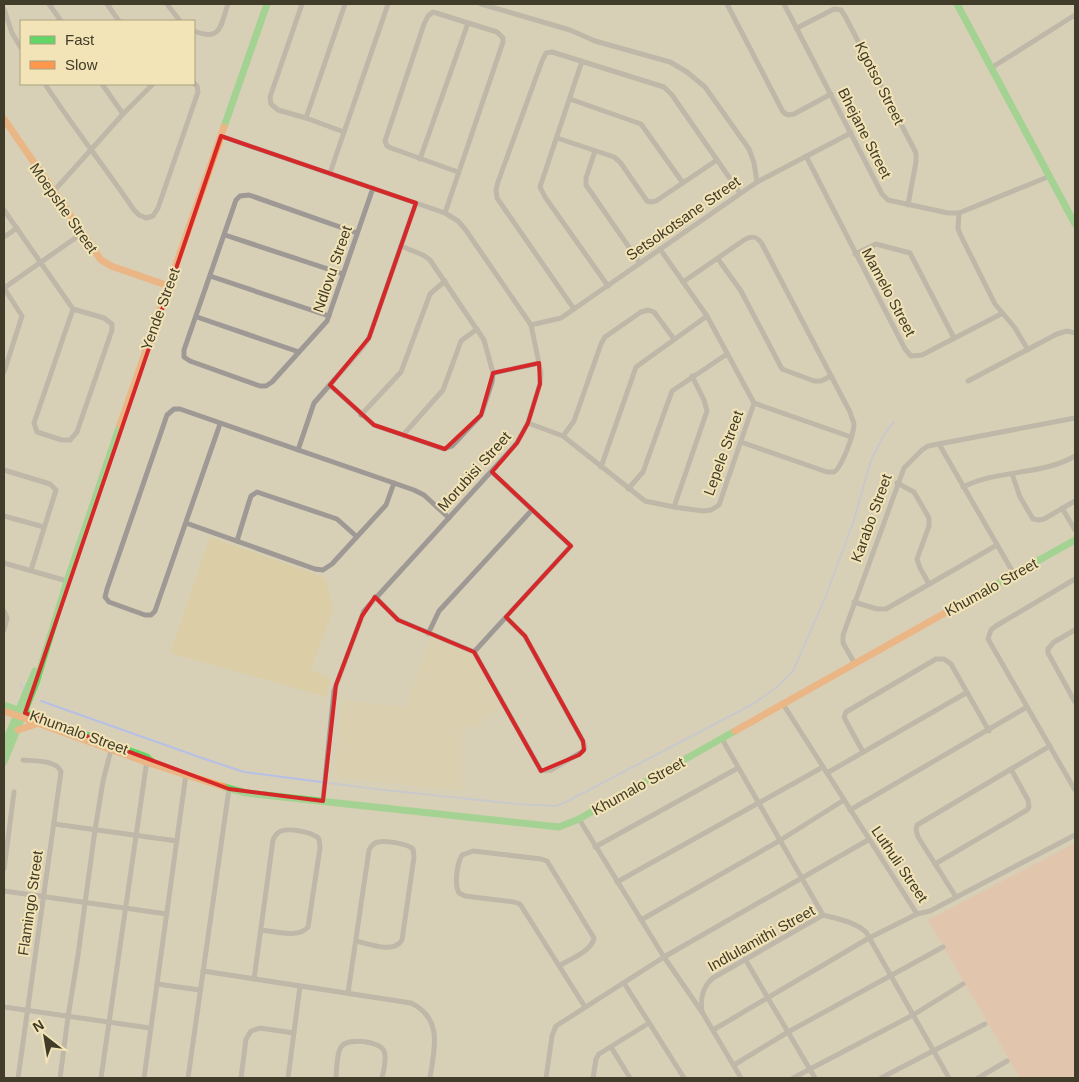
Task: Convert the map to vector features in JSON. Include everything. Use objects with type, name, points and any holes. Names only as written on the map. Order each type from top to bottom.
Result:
[{"type":"street","points":[[49,4],[60,20]]},
{"type":"street","points":[[107,4],[119,20]]},
{"type":"street","points":[[168,4],[179,20]]},
{"type":"street","points":[[195,31],[208,36],[215,34],[228,4]]},
{"type":"street","name":"Yende Street","points":[[4,762],[18,730],[21,714],[53,619],[56,615],[139,369],[267,4]]},
{"type":"street","points":[[302,4],[270,101],[272,107],[278,110],[344,132]]},
{"type":"street","points":[[306,118],[345,4]]},
{"type":"street","points":[[330,173],[388,4]]},
{"type":"street","points":[[481,4],[570,30],[595,41],[670,62],[687,72],[705,87],[749,149],[754,163],[757,182]]},
{"type":"street","points":[[726,4],[782,112],[788,115],[794,114],[831,94]]},
{"type":"street","name":"Bhejane Street","points":[[784,4],[883,196],[892,201],[908,205],[948,213],[959,213],[1050,176]]},
{"type":"street","points":[[957,4],[1075,224]]},
{"type":"street","points":[[4,9],[12,33],[20,46]]},
{"type":"street","name":"Kgotso Street","points":[[797,28],[830,11],[838,9],[843,12],[916,153],[908,205]]},
{"type":"street","points":[[445,213],[503,38],[500,34],[436,12],[426,18],[385,137],[388,146],[458,172]]},
{"type":"street","points":[[991,68],[1075,15]]},
{"type":"street","points":[[420,159],[468,23]]},
{"type":"street","points":[[574,309],[496,194],[498,182],[546,53],[552,52],[582,61],[660,85],[668,90],[740,193]]},
{"type":"street","points":[[582,61],[541,182],[542,192],[608,286]]},
{"type":"street","points":[[46,85],[134,210],[143,217],[150,217],[153,216],[158,208],[196,98],[198,89],[195,84]]},
{"type":"street","points":[[103,85],[123,114]]},
{"type":"street","points":[[53,192],[123,114],[152,85]]},
{"type":"street","points":[[570,99],[641,124],[683,183]]},
{"type":"street","name":"Moepshe Street","points":[[4,121],[104,263],[169,286]]},
{"type":"street","name":"Setsokotsane Street","points":[[531,325],[561,318],[757,182],[851,133]]},
{"type":"street","name":"Morubisi Street","points":[[221,136],[445,213],[458,221],[466,229],[531,325],[541,373],[540,384],[528,423],[517,443],[375,597],[362,616],[336,685],[323,801]]},
{"type":"street","points":[[556,138],[617,159],[647,201],[651,202],[656,201],[717,160]]},
{"type":"street","points":[[595,151],[586,178],[586,185],[640,263]]},
{"type":"street","name":"Mamelo Street","points":[[806,156],[911,356],[918,356],[1001,314]]},
{"type":"street","name":"Ndlovu Street","points":[[196,317],[184,350],[186,359],[260,386],[266,386],[272,382],[326,324],[373,188]]},
{"type":"street","points":[[299,352],[196,317],[236,200],[240,196],[248,195],[357,233]]},
{"type":"street","points":[[298,450],[312,408],[317,399],[369,338],[416,203]]},
{"type":"street","points":[[4,210],[73,309],[104,318],[110,321],[113,326],[77,432],[72,438],[66,440],[41,434],[35,429],[34,423],[73,309]]},
{"type":"street","points":[[959,213],[958,229],[960,236],[995,304],[1001,314],[1015,328],[1028,350]]},
{"type":"street","points":[[4,238],[16,228]]},
{"type":"street","points":[[4,369],[22,316],[4,288],[82,234]]},
{"type":"street","points":[[225,234],[343,274]]},
{"type":"street","points":[[684,282],[748,237],[754,236],[759,239],[853,420],[854,427],[841,466],[834,472],[827,472],[741,442]]},
{"type":"street","points":[[856,254],[876,244],[910,253],[954,338]]},
{"type":"street","points":[[330,385],[374,425],[440,448],[447,449],[452,446],[483,411],[493,373],[487,346],[445,281],[426,256],[401,246]]},
{"type":"street","name":"Lepele Street","points":[[528,423],[563,436],[645,501],[674,508],[707,511],[716,507],[720,502],[754,403],[707,316],[660,249]]},
{"type":"street","points":[[718,259],[741,292],[782,369],[814,381],[821,381],[831,376]]},
{"type":"street","points":[[210,276],[329,316]]},
{"type":"street","points":[[361,415],[401,372],[430,294],[445,281]]},
{"type":"street","points":[[563,436],[574,421],[605,337],[641,312],[648,310],[654,312],[674,339]]},
{"type":"street","points":[[601,467],[636,367],[707,316]]},
{"type":"street","points":[[403,435],[443,390],[461,341],[477,329]]},
{"type":"street","points":[[968,381],[1062,332],[1075,333]]},
{"type":"street","points":[[628,489],[643,472],[670,393],[692,376],[727,354]]},
{"type":"street","points":[[493,373],[539,363]]},
{"type":"street","points":[[674,508],[707,411],[704,400],[692,376]]},
{"type":"street","points":[[754,403],[851,437]]},
{"type":"street","points":[[220,424],[155,611],[151,615],[145,615],[112,604],[106,600],[106,594],[167,414],[171,410],[180,409],[418,492],[449,518]]},
{"type":"street","name":"Karabo Street","points":[[855,664],[847,652],[842,639],[904,468],[928,446],[1075,418]]},
{"type":"street","points":[[939,444],[1014,574]]},
{"type":"street","points":[[963,487],[975,481],[1057,466],[1075,456]]},
{"type":"street","points":[[4,470],[50,484],[56,488],[31,570]]},
{"type":"street","points":[[474,652],[572,546],[492,472]]},
{"type":"street","points":[[1012,474],[1020,497],[1033,519],[1040,520],[1075,501]]},
{"type":"street","points":[[186,523],[321,570],[332,564],[386,505],[394,483]]},
{"type":"street","points":[[897,483],[914,492],[929,518],[929,526],[918,559],[920,568],[929,584]]},
{"type":"street","points":[[237,541],[251,496],[257,492],[337,519],[356,536]]},
{"type":"street","points":[[1062,508],[1075,530]]},
{"type":"street","points":[[428,634],[439,611],[532,510]]},
{"type":"street","points":[[4,516],[44,527]]},
{"type":"street","name":"Khumalo Street","points":[[4,711],[21,714],[186,774],[246,793],[551,827],[567,825],[1075,540]]},
{"type":"street","points":[[854,602],[881,610],[997,545]]},
{"type":"street","points":[[4,563],[67,581]]},
{"type":"street","points":[[1074,786],[988,639],[990,630],[1075,579]]},
{"type":"street","points":[[375,597],[395,618],[428,634],[474,652],[541,770],[551,770],[579,755],[584,750],[583,741],[527,640],[506,617]]},
{"type":"street","points":[[4,611],[7,618],[4,630]]},
{"type":"street","points":[[1075,630],[1054,642],[1048,649],[1048,653],[1075,702]]},
{"type":"street","points":[[863,752],[844,718],[846,712],[936,659],[944,659],[951,664],[989,731]]},
{"type":"street","points":[[827,773],[966,693]]},
{"type":"street","name":"Luthuli Street","points":[[783,704],[916,914],[930,911],[1075,835]]},
{"type":"street","name":"Khumalo Street","points":[[4,705],[40,723],[111,750],[149,761]]},
{"type":"street","points":[[850,810],[989,731],[1027,707]]},
{"type":"street","name":"Yende Street","points":[[4,745],[21,714]]},
{"type":"street","points":[[18,730],[40,723]]},
{"type":"street","points":[[722,738],[823,915]]},
{"type":"street","points":[[956,897],[916,834],[916,825],[1050,746]]},
{"type":"street","points":[[60,1078],[95,830],[104,775],[111,750]]},
{"type":"street","name":"Flamingo Street","points":[[18,1078],[61,772],[59,767],[54,764],[23,760]]},
{"type":"street","points":[[100,1078],[135,835],[149,761]]},
{"type":"street","points":[[617,882],[823,767]]},
{"type":"street","points":[[595,847],[738,768]]},
{"type":"street","points":[[935,864],[1027,810],[1029,807],[1028,800],[1011,769]]},
{"type":"street","points":[[144,1078],[186,774]]},
{"type":"street","points":[[188,1078],[229,789]]},
{"type":"street","points":[[4,869],[14,792]]},
{"type":"street","points":[[641,920],[780,841],[844,800]]},
{"type":"street","points":[[578,820],[664,958],[702,1012],[741,1078]]},
{"type":"street","points":[[54,824],[177,841]]},
{"type":"street","points":[[254,979],[261,930],[275,836],[285,830],[314,834],[319,839],[320,848],[308,927],[296,934],[261,930]]},
{"type":"street","points":[[546,1078],[553,1030],[556,1026],[729,919],[868,840]]},
{"type":"street","points":[[348,994],[370,847],[378,842],[408,845],[413,849],[414,857],[402,940],[393,947],[356,942]]},
{"type":"street","points":[[560,966],[589,948],[594,943],[594,938],[547,861],[473,851],[462,855],[456,886],[458,893],[465,896],[518,903],[585,1007]]},
{"type":"street","points":[[4,891],[167,914]]},
{"type":"street","points":[[713,1030],[869,938],[916,914]]},
{"type":"street","name":"Indlulamithi Street","points":[[702,1012],[701,1004],[705,986],[713,978],[823,915],[856,925],[866,932],[949,1078]]},
{"type":"street","points":[[734,1065],[788,1032],[942,947]]},
{"type":"street","points":[[745,959],[815,1078]]},
{"type":"street","points":[[203,971],[406,1002],[416,1006],[429,1020],[436,1035],[430,1078]]},
{"type":"street","points":[[624,983],[684,1078]]},
{"type":"street","points":[[157,984],[200,990]]},
{"type":"street","points":[[793,1078],[913,1015],[963,984]]},
{"type":"street","points":[[288,1078],[300,986]]},
{"type":"street","points":[[4,1008],[150,1028]]},
{"type":"street","points":[[593,1078],[596,1058],[599,1054],[649,1023]]},
{"type":"street","points":[[881,1078],[985,1024]]},
{"type":"street","points":[[241,1078],[246,1039],[251,1031],[260,1028],[294,1033]]},
{"type":"street","points":[[336,1078],[340,1049],[346,1042],[350,1041],[378,1045],[382,1048],[385,1052],[382,1078]]},
{"type":"street","points":[[611,1047],[630,1078]]},
{"type":"street","points":[[978,1078],[1007,1061]]},
{"type":"highlighted area","points":[[221,136],[416,203],[369,338],[330,385],[374,425],[445,449],[481,415],[493,373],[539,363],[540,384],[528,423],[517,443],[492,472],[571,546],[506,617],[525,636],[583,741],[584,750],[579,755],[541,771],[474,652],[398,620],[375,597],[362,616],[336,685],[323,801],[229,789],[25,713]]},
{"type":"shaded area","points":[[210,537],[326,578],[333,610],[311,670],[331,679],[327,697],[170,653]]},
{"type":"shaded area","points":[[431,638],[472,654],[500,709],[482,719],[483,725],[463,728],[462,791],[334,777],[342,700],[405,707]]},
{"type":"shaded area","points":[[1075,843],[1075,1078],[1020,1078],[928,920]]},
{"type":"waterway","points":[[41,701],[244,772],[375,789],[518,804],[556,806],[753,704],[777,687],[793,671],[825,598],[853,523],[871,460],[885,433],[894,422]]},
{"type":"waterway","points":[[21,683],[24,692]]},
{"type":"traffic: fast","points":[[224,127],[267,4]]},
{"type":"traffic: fast","points":[[957,4],[1075,224]]},
{"type":"traffic: fast","points":[[4,762],[36,683],[67,581],[120,425]]},
{"type":"traffic: fast","points":[[977,595],[1075,540]]},
{"type":"traffic: fast","points":[[4,745],[35,671]]},
{"type":"traffic: fast","points":[[4,705],[147,757],[153,763]]},
{"type":"traffic: fast","points":[[224,787],[246,793],[559,827],[579,819],[735,731]]},
{"type":"traffic: slow","points":[[4,119],[101,260],[111,266],[169,286]]},
{"type":"traffic: slow","points":[[120,425],[224,127]]},
{"type":"traffic: slow","points":[[735,731],[977,595]]},
{"type":"traffic: slow","points":[[4,711],[146,762],[224,787]]},
{"type":"traffic: slow","points":[[18,730],[39,723]]}]
